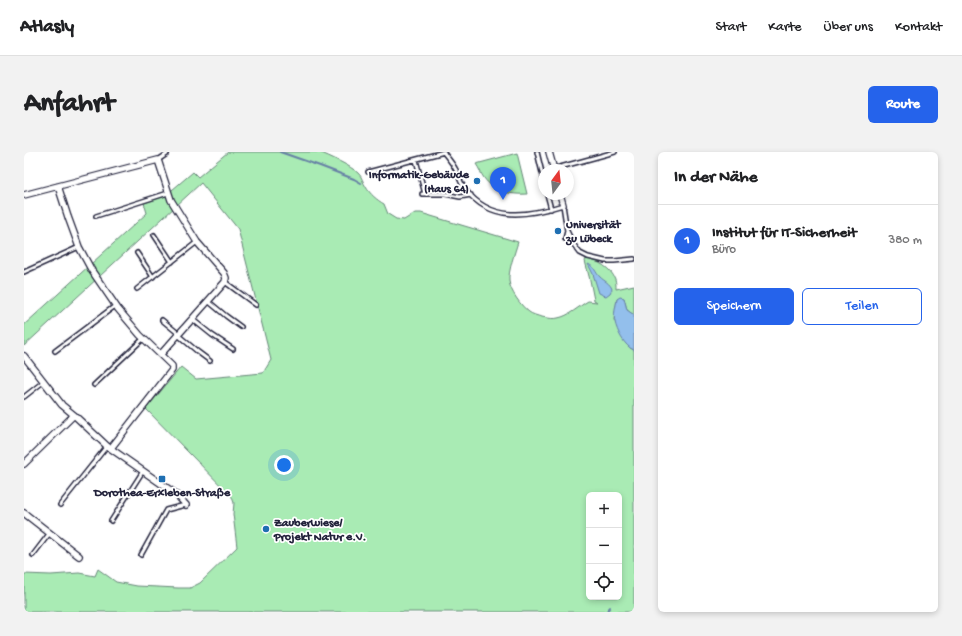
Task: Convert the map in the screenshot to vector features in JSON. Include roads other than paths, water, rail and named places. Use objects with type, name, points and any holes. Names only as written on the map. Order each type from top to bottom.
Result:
[{"type":"street","points":[[549,152],[553,164]]},
{"type":"street","points":[[24,195],[158,160],[171,200],[197,242],[224,273],[226,278],[225,282],[161,354]]},
{"type":"street","points":[[58,186],[79,247],[92,271],[115,306],[136,330],[172,366],[172,370],[109,447]]},
{"type":"street","points":[[562,200],[563,205]]},
{"type":"street","points":[[24,356],[62,405],[109,447],[176,494],[186,505]]},
{"type":"street","points":[[24,464],[74,415]]},
{"type":"street","points":[[24,513],[79,556]]},
{"type":"lane","points":[[368,172],[445,152],[465,189],[480,204],[505,214],[528,214],[563,205],[567,231],[580,253],[595,259],[609,261],[634,259]]},
{"type":"lane","points":[[537,152],[540,164]]},
{"type":"lane","points":[[572,164],[616,152]]},
{"type":"lane","points":[[158,160],[167,154]]},
{"type":"lane","points":[[416,160],[423,194],[445,194],[460,197],[471,196]]},
{"type":"lane","points":[[96,216],[168,193]]},
{"type":"lane","points":[[549,200],[551,209]]},
{"type":"lane","points":[[565,238],[567,231]]},
{"type":"lane","points":[[154,235],[172,262]]},
{"type":"lane","points":[[137,289],[197,242]]},
{"type":"lane","points":[[24,272],[79,247]]},
{"type":"lane","points":[[137,253],[153,277]]},
{"type":"lane","points":[[225,282],[256,305]]},
{"type":"lane","points":[[208,301],[241,327]]},
{"type":"lane","points":[[55,351],[115,306]]},
{"type":"lane","points":[[192,319],[233,349]]},
{"type":"lane","points":[[162,320],[210,361]]},
{"type":"lane","points":[[94,386],[144,338]]},
{"type":"lane","points":[[24,397],[43,382]]},
{"type":"lane","points":[[60,504],[109,447]]},
{"type":"lane","points":[[111,521],[143,471]]},
{"type":"lane","points":[[141,555],[166,510],[186,505]]},
{"type":"lane","points":[[33,555],[49,534]]},
{"type":"water","points":[[588,264],[611,287],[612,289],[610,293],[606,296],[599,293]]},
{"type":"water","points":[[620,297],[624,298],[627,310],[634,315],[634,350],[624,342],[617,330],[614,319],[617,299]]},
{"type":"waterway","points":[[280,152],[354,179],[361,183]]},
{"type":"waterway","points":[[606,612],[610,607]]},
{"type":"place","name":"Informatik-Gebäude (Haus 64)","points":[[477,181]]},
{"type":"place","name":"Institut für IT-Sicherheit","points":[[503,200]]},
{"type":"place","name":"Universität zu Lübeck","points":[[558,231]]},
{"type":"place","name":"Dorothea-Erxleben-Straße","points":[[162,479]]},
{"type":"place","name":"Zauberwiese/ Projekt Natur e.V.","points":[[266,529]]}]
